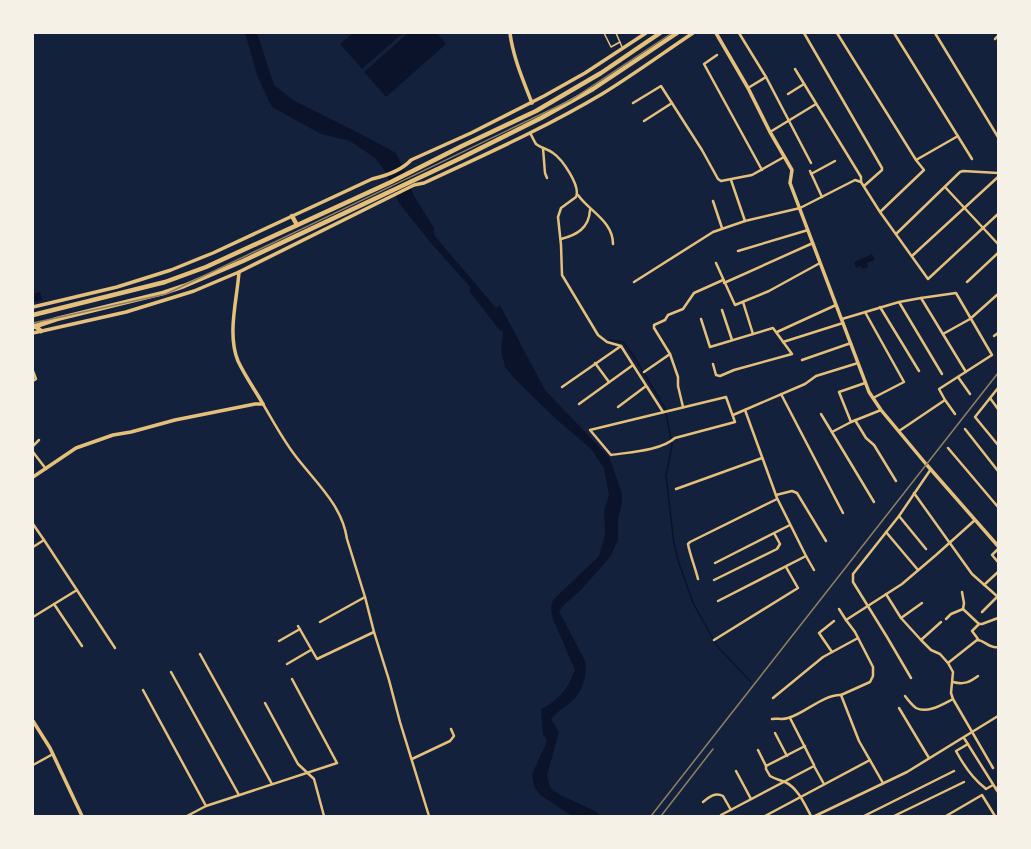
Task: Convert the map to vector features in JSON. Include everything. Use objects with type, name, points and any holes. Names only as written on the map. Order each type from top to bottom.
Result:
[{"type":"highway","points":[[33,315],[146,287],[184,276],[206,267],[384,185],[544,107],[601,73],[660,33]]},
{"type":"highway","points":[[34,326],[163,293],[184,286],[243,261],[413,183],[541,118],[577,99],[613,77],[677,33]]},
{"type":"highway","points":[[292,216],[297,225]]},
{"type":"highway","points":[[34,326],[41,332]]},
{"type":"street","points":[[510,33],[517,62],[532,103]]},
{"type":"street","points":[[33,307],[117,287],[171,270],[213,253],[372,179],[380,177],[407,164],[411,160],[532,103],[585,73],[646,33]]},
{"type":"street","points":[[413,183],[424,183],[488,154],[601,94],[693,33]]},
{"type":"street","points":[[716,33],[748,88],[770,132],[792,170],[790,183],[850,343],[873,398],[881,410],[998,546]]},
{"type":"street","points":[[739,33],[766,77],[811,163]]},
{"type":"street","points":[[804,33],[882,168],[882,170],[864,186]]},
{"type":"street","points":[[837,33],[916,160],[924,170],[880,212]]},
{"type":"street","points":[[894,33],[972,159]]},
{"type":"street","points":[[935,33],[998,138]]},
{"type":"street","points":[[994,39],[998,36]]},
{"type":"street","points":[[717,55],[704,64],[762,170]]},
{"type":"street","points":[[795,69],[861,177],[861,182],[880,212],[928,279],[998,214]]},
{"type":"street","points":[[748,88],[766,77]]},
{"type":"street","points":[[788,94],[804,84]]},
{"type":"street","points":[[633,103],[661,86],[702,150],[718,179],[721,181],[752,175],[784,158]]},
{"type":"street","points":[[644,121],[672,103]]},
{"type":"street","points":[[770,132],[816,104]]},
{"type":"street","points":[[530,132],[537,144],[553,153],[560,160],[574,181],[577,189],[576,198],[560,210],[558,217],[561,240],[562,275],[598,335],[608,342],[621,346],[663,412]]},
{"type":"street","points":[[916,160],[958,136]]},
{"type":"street","points":[[543,147],[545,173],[547,178]]},
{"type":"street","points":[[822,197],[810,172],[835,161]]},
{"type":"street","points":[[896,234],[962,171],[998,174]]},
{"type":"street","points":[[912,256],[998,177]]},
{"type":"street","points":[[731,180],[745,221]]},
{"type":"street","points":[[634,282],[713,232],[722,228],[800,208],[855,180],[861,182]]},
{"type":"street","points":[[945,187],[998,244]]},
{"type":"street","points":[[33,333],[126,312],[194,291],[239,272],[384,201],[391,193]]},
{"type":"street","points":[[577,194],[609,227],[613,244]]},
{"type":"street","points":[[714,201],[722,228]]},
{"type":"street","points":[[561,240],[578,233],[590,218],[590,209]]},
{"type":"street","points":[[738,251],[808,230]]},
{"type":"street","points":[[724,284],[813,243]]},
{"type":"street","points":[[967,282],[998,253]]},
{"type":"street","points":[[716,263],[724,284],[735,305],[770,291],[821,263]]},
{"type":"street","points":[[239,272],[234,316],[234,340],[238,360],[286,443],[337,508],[345,529],[374,632],[430,816]]},
{"type":"street","points":[[684,407],[678,386],[678,377],[670,354],[654,328],[654,325],[665,320],[668,314],[683,309],[694,293],[723,280]]},
{"type":"street","points":[[783,342],[880,307],[899,302],[956,293],[992,355],[939,389],[955,414]]},
{"type":"street","points":[[943,334],[970,319],[998,294]]},
{"type":"street","points":[[921,298],[966,372]]},
{"type":"street","points":[[743,302],[753,334]]},
{"type":"street","points":[[899,302],[942,374]]},
{"type":"street","points":[[777,332],[836,306]]},
{"type":"street","points":[[880,307],[919,371]]},
{"type":"street","points":[[722,310],[732,340]]},
{"type":"street","points":[[865,312],[904,382],[873,398]]},
{"type":"street","points":[[701,319],[710,347],[773,328],[792,354],[734,370],[720,376],[716,375],[713,364]]},
{"type":"street","points":[[994,336],[998,332]]},
{"type":"street","points":[[802,360],[850,343]]},
{"type":"street","points":[[562,387],[621,346]]},
{"type":"street","points":[[644,372],[670,354]]},
{"type":"street","points":[[595,363],[609,382]]},
{"type":"street","points":[[733,415],[805,384],[816,376],[858,363]]},
{"type":"street","points":[[579,404],[633,365]]},
{"type":"street","points":[[33,371],[36,379],[33,381]]},
{"type":"street","points":[[958,376],[970,394]]},
{"type":"street","points":[[851,422],[839,392],[866,383]]},
{"type":"street","points":[[618,407],[646,386]]},
{"type":"street","points":[[998,388],[975,417],[998,445]]},
{"type":"street","points":[[781,394],[843,513]]},
{"type":"street","points":[[726,396],[735,422],[675,438],[669,443],[655,447],[611,455],[590,430],[663,412],[684,407],[726,396]]},
{"type":"street","points":[[990,398],[998,409]]},
{"type":"street","points":[[899,431],[945,400]]},
{"type":"street","points":[[33,476],[46,469],[76,448],[113,436],[175,420],[255,404],[263,404]]},
{"type":"street","points":[[745,410],[777,500],[814,570]]},
{"type":"street","points":[[832,432],[855,420],[881,410]]},
{"type":"street","points":[[821,414],[874,502]]},
{"type":"street","points":[[855,420],[866,438],[874,445],[896,481]]},
{"type":"street","points":[[965,429],[998,471]]},
{"type":"street","points":[[33,446],[39,440]]},
{"type":"street","points":[[948,448],[998,507]]},
{"type":"street","points":[[33,452],[46,469]]},
{"type":"street","points":[[676,489],[762,458]]},
{"type":"street","points":[[911,678],[853,582],[853,574],[899,516],[931,469]]},
{"type":"street","points":[[776,495],[792,491],[797,492],[826,541]]},
{"type":"street","points":[[914,493],[972,574],[998,597],[982,612]]},
{"type":"street","points":[[698,579],[688,544],[777,500]]},
{"type":"street","points":[[899,516],[926,549]]},
{"type":"street","points":[[846,620],[886,594],[918,570],[975,520]]},
{"type":"street","points":[[33,524],[115,648]]},
{"type":"street","points":[[715,562],[790,525]]},
{"type":"street","points":[[886,532],[918,570]]},
{"type":"street","points":[[714,580],[777,549],[780,544],[774,533]]},
{"type":"street","points":[[33,547],[44,540]]},
{"type":"street","points":[[998,549],[992,555],[998,562]]},
{"type":"street","points":[[718,601],[806,556]]},
{"type":"street","points":[[714,640],[798,588],[786,567]]},
{"type":"street","points":[[984,585],[998,572]]},
{"type":"street","points":[[33,617],[77,590]]},
{"type":"street","points":[[946,619],[951,614],[962,609],[964,603],[962,592]]},
{"type":"street","points":[[886,594],[901,618],[931,650],[940,654],[948,663],[953,672],[951,693],[953,699],[993,768]]},
{"type":"street","points":[[320,622],[365,597]]},
{"type":"street","points":[[901,618],[922,603]]},
{"type":"street","points":[[54,604],[82,646]]},
{"type":"street","points":[[772,719],[790,718],[828,698],[841,695],[870,682],[874,676],[873,667],[858,638],[839,609]]},
{"type":"street","points":[[962,609],[979,624]]},
{"type":"street","points":[[998,618],[979,624],[972,630],[978,639],[993,648],[998,648]]},
{"type":"street","points":[[832,652],[820,633],[834,621]]},
{"type":"street","points":[[921,640],[941,622]]},
{"type":"street","points":[[279,641],[299,627],[317,659],[374,632]]},
{"type":"street","points":[[773,698],[823,657],[858,638]]},
{"type":"street","points":[[948,663],[978,639]]},
{"type":"street","points":[[287,664],[312,650]]},
{"type":"street","points":[[200,654],[272,784]]},
{"type":"street","points":[[171,672],[239,795]]},
{"type":"street","points":[[953,682],[960,684],[969,682],[978,676]]},
{"type":"street","points":[[187,816],[206,806],[337,763],[292,679]]},
{"type":"street","points":[[142,690],[206,806]]},
{"type":"street","points":[[841,695],[859,741],[883,783]]},
{"type":"street","points":[[905,696],[914,707],[920,709],[939,707],[953,699]]},
{"type":"street","points":[[265,703],[298,764],[314,779],[323,815]]},
{"type":"street","points":[[899,708],[929,758]]},
{"type":"street","points":[[815,816],[908,772],[998,716]]},
{"type":"street","points":[[790,718],[824,784]]},
{"type":"street","points":[[33,721],[53,754],[82,816]]},
{"type":"street","points":[[412,759],[450,741],[454,736],[451,729]]},
{"type":"street","points":[[775,733],[787,756]]},
{"type":"street","points":[[964,738],[993,785],[997,788],[998,792]]},
{"type":"street","points":[[956,742],[960,749]]},
{"type":"street","points":[[968,744],[956,751],[971,776],[986,789],[993,785]]},
{"type":"street","points":[[766,766],[805,746]]},
{"type":"street","points":[[758,750],[770,776],[784,782],[794,790],[811,816]]},
{"type":"street","points":[[33,766],[53,754]]},
{"type":"street","points":[[764,816],[870,760]]},
{"type":"street","points":[[721,815],[814,766]]},
{"type":"street","points":[[736,771],[751,799]]},
{"type":"street","points":[[864,816],[954,771]]},
{"type":"street","points":[[894,816],[964,782]]},
{"type":"street","points":[[702,802],[715,794],[721,795],[731,810]]},
{"type":"street","points":[[946,816],[982,795],[995,815],[989,816]]},
{"type":"lane","points":[[604,33],[611,47],[620,42]]},
{"type":"lane","points":[[616,33],[623,48]]},
{"type":"water","points":[[245,33],[257,33],[274,85],[293,100],[396,153],[414,196],[434,228],[434,235],[496,308],[500,305],[545,390],[609,457],[622,493],[622,503],[618,519],[618,540],[610,557],[581,590],[559,611],[585,661],[586,672],[578,695],[551,719],[559,732],[547,775],[550,787],[558,794],[597,812],[601,816],[572,816],[540,795],[534,786],[532,774],[546,744],[546,738],[543,735],[541,709],[558,698],[566,688],[575,670],[552,617],[551,607],[553,600],[599,556],[605,535],[604,510],[609,495],[604,468],[591,449],[556,419],[516,380],[505,367],[501,350],[503,333],[500,324],[487,306],[431,243],[399,203],[385,171],[375,158],[350,141],[321,134],[272,107],[258,78]]},
{"type":"water","points":[[353,33],[403,33],[362,69],[340,44]]},
{"type":"water","points":[[408,33],[437,33],[446,44],[386,97],[364,72]]},
{"type":"water","points":[[872,254],[875,260],[867,263],[868,267],[863,269],[861,266],[856,268],[854,262]]},
{"type":"water","points":[[40,292],[42,300],[33,302],[33,294]]},
{"type":"waterway","points":[[474,290],[502,326]]},
{"type":"waterway","points":[[609,340],[623,342],[631,352],[665,408],[672,445],[666,476],[674,544],[679,563],[693,603],[717,646],[751,682]]},
{"type":"railway","points":[[33,323],[166,294],[571,100],[672,33]]},
{"type":"railway","points":[[651,816],[998,373]]},
{"type":"railway","points":[[661,816],[713,749]]}]
